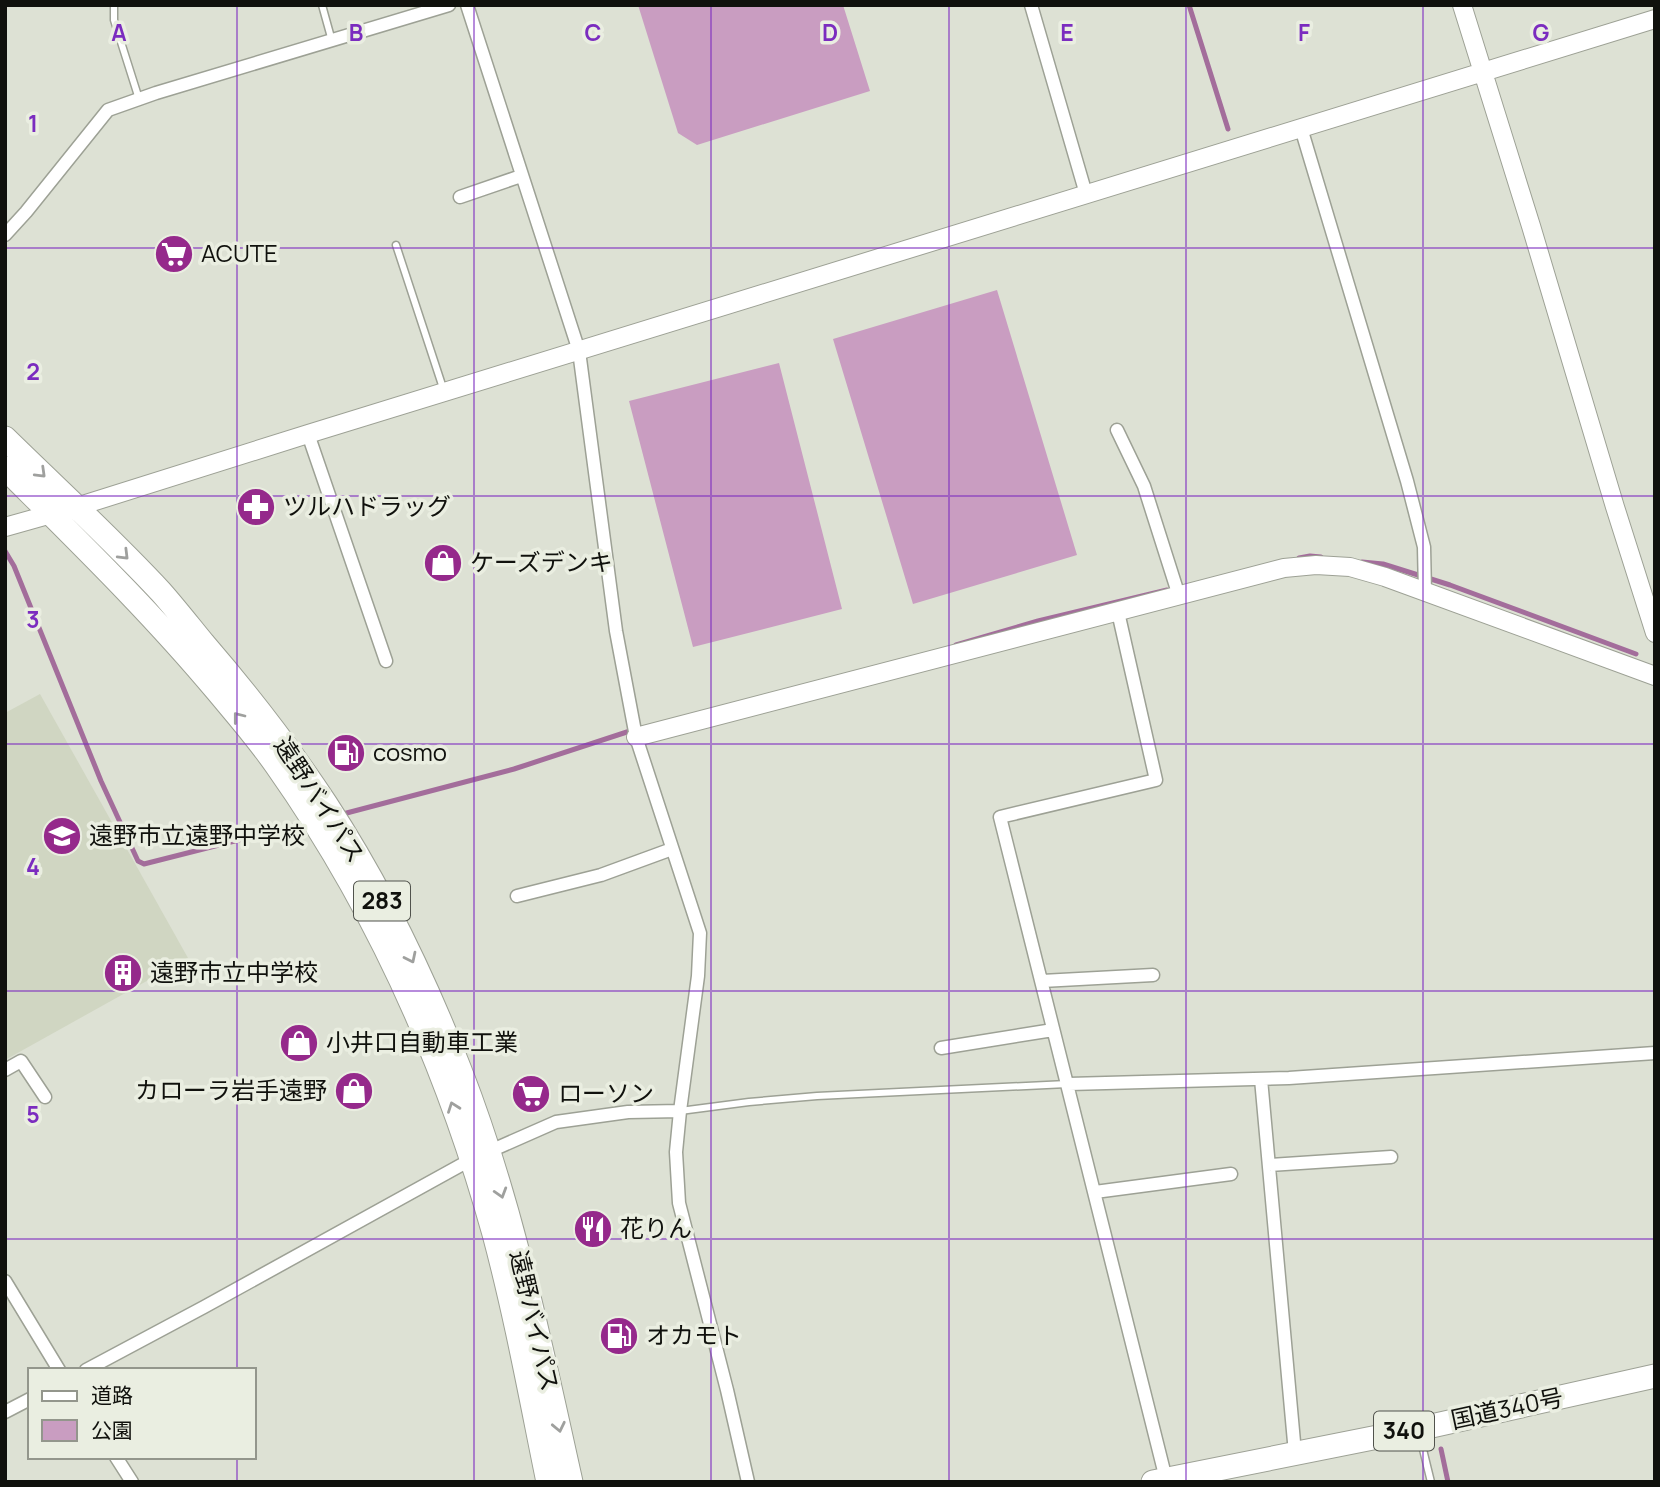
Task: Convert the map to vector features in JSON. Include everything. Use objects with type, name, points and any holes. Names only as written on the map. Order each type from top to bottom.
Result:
[{"type":"highway","name":"遠野バイパス","points":[[5,438],[162,593],[221,663],[286,747],[327,806],[393,920],[461,1071],[494,1235],[524,1356],[548,1482]]},
{"type":"highway","name":"遠野バイパス","points":[[5,468],[151,615],[194,664],[275,764],[321,832],[368,911],[391,957],[444,1080],[502,1195],[524,1274],[570,1482]]},
{"type":"highway","name":"国道340号","points":[[1160,1480],[1418,1429],[1655,1377]]},
{"type":"street","points":[[5,235],[108,110],[449,5]]},
{"type":"street","points":[[467,5],[579,351],[616,631],[636,737],[699,933],[698,976],[680,1111],[677,1152],[679,1203],[748,1482]]},
{"type":"street","points":[[1031,5],[1086,194]]},
{"type":"street","points":[[1462,5],[1655,633]]},
{"type":"street","points":[[5,527],[1655,19]]},
{"type":"street","points":[[1301,128],[1407,481],[1424,547],[1425,590]]},
{"type":"street","points":[[460,197],[521,176]]},
{"type":"street","points":[[1117,430],[1144,486],[1179,595]]},
{"type":"street","points":[[309,434],[386,661]]},
{"type":"street","points":[[636,737],[1284,568],[1316,565],[1350,567],[1425,590],[1655,676]]},
{"type":"street","points":[[1118,612],[1156,780],[1000,817],[1069,1084],[1160,1480]]},
{"type":"street","points":[[517,896],[601,874],[672,849]]},
{"type":"street","points":[[1042,981],[1153,975]]},
{"type":"street","points":[[941,1048],[1053,1030]]},
{"type":"street","points":[[1069,1084],[1261,1079],[1655,1054]]},
{"type":"street","points":[[5,1070],[21,1061],[45,1097]]},
{"type":"street","points":[[1261,1079],[1295,1453]]},
{"type":"street","points":[[90,1368],[480,1155],[556,1122],[628,1112],[680,1111]]},
{"type":"street","points":[[1269,1166],[1391,1157]]},
{"type":"street","points":[[1095,1192],[1231,1174]]},
{"type":"street","points":[[5,1281],[58,1368]]},
{"type":"street","points":[[5,1412],[28,1400]]},
{"type":"street","points":[[117,1459],[132,1482]]},
{"type":"lane","points":[[114,5],[114,20],[139,100]]},
{"type":"lane","points":[[322,5],[332,41]]},
{"type":"lane","points":[[396,246],[444,392]]},
{"type":"lane","points":[[680,1111],[749,1101],[817,1096],[1069,1084]]},
{"type":"lane","points":[[1418,1429],[1431,1482]]},
{"type":"shaded area","name":"遠野市立遠野中学校","points":[[40,694],[188,958],[5,1060],[5,713]]},
{"type":"green space","points":[[638,5],[843,5],[870,91],[697,145],[678,133]]},
{"type":"green space","points":[[997,290],[1077,555],[913,604],[833,339]]},
{"type":"green space","points":[[779,363],[842,609],[693,647],[629,401]]},
{"type":"waterway","points":[[1189,5],[1228,129]]},
{"type":"waterway","points":[[5,551],[14,566],[101,781],[138,861],[144,864],[306,823]]},
{"type":"waterway","points":[[1299,558],[1321,557]]},
{"type":"waterway","points":[[1362,562],[1383,564],[1450,585],[1636,654]]},
{"type":"waterway","points":[[956,645],[1038,621],[1167,590]]},
{"type":"waterway","points":[[339,815],[514,769],[636,729]]},
{"type":"waterway","points":[[1441,1449],[1448,1482]]},
{"type":"place","name":"ACUTE","points":[[174,254]]},
{"type":"place","name":"ツルハドラッグ","points":[[256,507]]},
{"type":"place","name":"ケーズデンキ","points":[[443,563]]},
{"type":"place","name":"cosmo","points":[[346,753]]},
{"type":"place","name":"遠野市立遠野中学校","points":[[62,836]]},
{"type":"place","name":"遠野市立中学校","points":[[123,973]]},
{"type":"place","name":"小井口自動車工業","points":[[299,1043]]},
{"type":"place","name":"カローラ岩手遠野","points":[[354,1091]]},
{"type":"place","name":"ローソン","points":[[531,1094]]},
{"type":"place","name":"花りん","points":[[593,1229]]},
{"type":"place","name":"オカモト","points":[[619,1336]]}]
